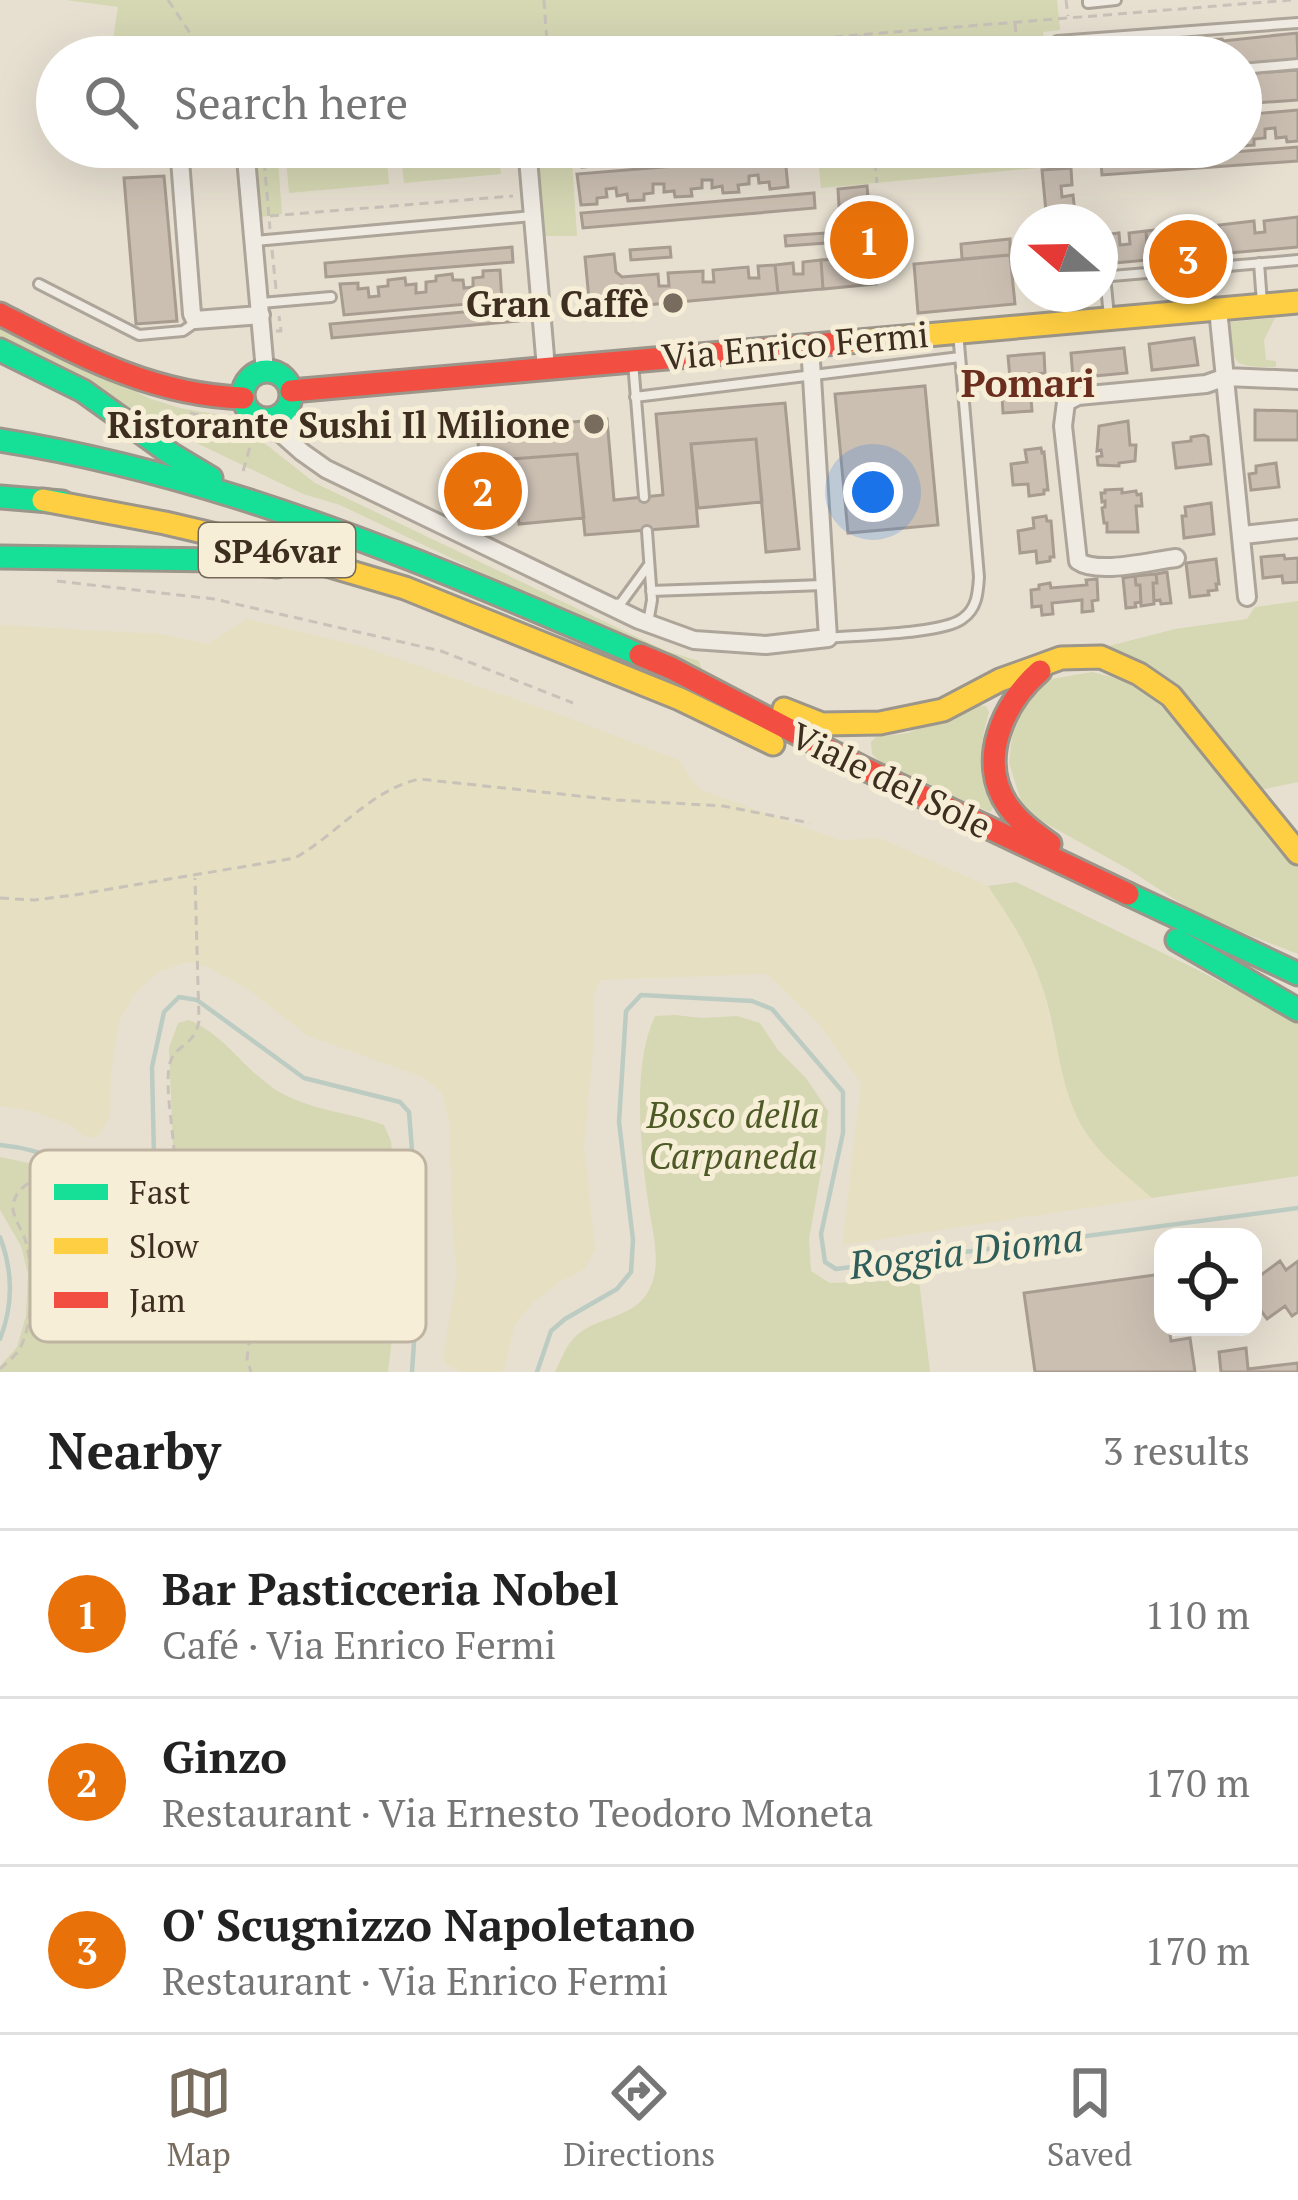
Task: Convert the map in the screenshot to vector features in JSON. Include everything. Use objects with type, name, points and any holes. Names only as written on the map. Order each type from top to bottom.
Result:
[{"type":"main road","name":"Via Enrico Fermi","points":[[281,407],[546,368],[1298,302]]},
{"type":"main road","points":[[0,314],[125,375],[190,394],[243,398]]},
{"type":"main road","points":[[0,350],[108,407],[200,473],[276,509]]},
{"type":"main road","points":[[265,371],[279,374],[289,384],[281,407],[259,418],[248,411],[243,391],[251,377],[265,371]]},
{"type":"main road","points":[[0,440],[139,468],[276,509],[484,588]]},
{"type":"main road","name":"SP46var","points":[[0,496],[162,512],[286,534],[484,588]]},
{"type":"main road","name":"SP46var","points":[[43,500],[259,545],[404,588],[503,626]]},
{"type":"main road","points":[[0,557],[269,564],[503,626]]},
{"type":"main road","name":"Viale del Sole","points":[[484,588],[671,668],[865,769],[1298,974]]},
{"type":"main road","name":"Viale del Sole","points":[[503,626],[680,699],[1298,996]]},
{"type":"main road","points":[[671,668],[822,724],[880,723],[943,710],[1000,680],[1060,658],[1101,657],[1139,674],[1171,696],[1298,854]]},
{"type":"main road","points":[[1060,658],[1027,680],[1011,700],[998,734],[994,765],[1003,798],[1026,827],[1110,885]]},
{"type":"main road","points":[[1177,940],[1298,1010]]},
{"type":"street","points":[[181,168],[192,314],[197,321],[261,309]]},
{"type":"street","points":[[247,168],[265,371]]},
{"type":"street","points":[[529,168],[546,368]]},
{"type":"street","points":[[1218,309],[1247,597]]},
{"type":"street","points":[[281,407],[292,442],[326,469],[649,623],[694,640],[766,644],[828,638],[810,345]]},
{"type":"street","points":[[1176,558],[1099,568],[1078,561],[1063,426],[1066,402],[1078,396],[1206,384],[1226,377],[1298,380]]},
{"type":"street","points":[[1243,535],[1298,529]]},
{"type":"lane","points":[[1088,0],[1116,0]]},
{"type":"lane","points":[[1120,36],[1298,22]]},
{"type":"lane","points":[[1262,67],[1298,64]]},
{"type":"lane","points":[[255,241],[533,216]]},
{"type":"lane","points":[[1118,275],[1298,260]]},
{"type":"lane","points":[[1259,263],[1262,305]]},
{"type":"lane","points":[[39,284],[139,335],[183,331],[197,321]]},
{"type":"lane","points":[[261,309],[332,297]]},
{"type":"lane","points":[[1108,312],[1109,318]]},
{"type":"lane","points":[[828,638],[944,627],[964,618],[978,599],[958,330]]},
{"type":"lane","points":[[635,397],[960,357]]},
{"type":"lane","points":[[632,360],[644,497]]},
{"type":"lane","points":[[647,531],[649,623]]},
{"type":"lane","points":[[608,605],[621,602],[649,564]]},
{"type":"lane","points":[[651,591],[825,585]]},
{"type":"path","points":[[168,0],[192,36]]},
{"type":"path","points":[[544,0],[547,36]]},
{"type":"path","points":[[1066,0],[1068,18]]},
{"type":"path","points":[[851,36],[1291,0]]},
{"type":"path","points":[[1015,22],[1016,36]]},
{"type":"path","points":[[875,168],[877,183]]},
{"type":"path","points":[[270,216],[508,198],[516,191]]},
{"type":"path","points":[[190,394],[190,413],[222,421],[246,434],[251,443],[242,477]]},
{"type":"path","points":[[46,580],[214,599],[441,650],[573,703]]},
{"type":"path","points":[[0,898],[34,900],[295,858],[394,784],[419,779],[723,806],[810,823]]},
{"type":"path","points":[[175,1150],[169,1069],[177,1051],[193,1040],[199,1021],[195,876]]},
{"type":"path","points":[[30,1182],[23,1185],[12,1211],[30,1259]]},
{"type":"path","points":[[0,1369],[20,1348],[30,1306]]},
{"type":"path","points":[[249,1342],[251,1372]]},
{"type":"shaded area","points":[[247,619],[360,646],[553,712],[679,760],[699,789],[839,840],[880,838],[988,886],[1022,937],[1043,987],[1055,1041],[1116,1166],[1152,1198],[842,1245],[861,1083],[818,1023],[767,974],[600,980],[593,998],[584,1146],[595,1249],[585,1269],[532,1303],[515,1325],[503,1372],[462,1372],[445,1364],[444,1352],[457,1274],[449,1122],[442,1093],[423,1077],[308,1036],[248,989],[207,967],[186,962],[157,973],[134,994],[119,1022],[110,1117],[98,1137],[85,1137],[70,1125],[33,1111],[0,1106],[0,625],[161,634],[208,644]]},
{"type":"green space","points":[[66,0],[1057,0],[1060,30],[1043,32],[1043,36],[113,36],[118,7]]},
{"type":"green space","points":[[257,168],[279,168],[282,214],[262,217]]},
{"type":"green space","points":[[287,168],[388,168],[389,184],[289,193]]},
{"type":"green space","points":[[402,168],[500,168],[501,174],[404,183]]},
{"type":"green space","points":[[537,168],[572,168],[577,236],[544,236]]},
{"type":"green space","points":[[819,168],[1037,168],[821,188]]},
{"type":"green space","points":[[1275,318],[1264,340],[1266,360],[1276,361],[1276,367],[1237,361],[1229,322]]},
{"type":"green space","points":[[0,327],[151,399],[231,417],[315,483],[667,651],[699,661],[702,670],[650,653],[0,349]]},
{"type":"green space","points":[[1298,601],[1298,782],[1260,790],[1097,649],[1175,629],[1247,619],[1255,607]]},
{"type":"green space","points":[[1092,672],[1142,691],[1172,715],[1298,867],[1298,954],[1202,917],[1036,818],[1021,801],[1009,763],[1014,720],[1046,680]]},
{"type":"green space","points":[[974,705],[986,706],[989,712],[982,749],[996,804],[990,812],[886,767],[872,754],[871,742],[876,737],[908,733]]},
{"type":"green space","points":[[1016,882],[1298,1023],[1298,1176],[1152,1198],[1106,1157],[1072,1105],[1031,957],[988,886]]},
{"type":"green space","name":"Bosco della Carpaneda","points":[[655,1016],[737,1016],[760,1023],[806,1078],[828,1111],[809,1239],[811,1271],[830,1283],[919,1280],[930,1372],[555,1372],[573,1339],[634,1307],[653,1280],[655,1250],[643,1162],[640,1084]]},
{"type":"green space","points":[[189,1020],[212,1033],[282,1093],[384,1125],[392,1150],[173,1150],[169,1048],[178,1023]]},
{"type":"green space","points":[[0,1157],[29,1163],[30,1342],[392,1342],[388,1372],[0,1372],[17,1347],[26,1316],[28,1274],[21,1246],[0,1210]]},
{"type":"building","points":[[1297,33],[1298,61],[1262,64],[1262,37]]},
{"type":"building","points":[[1298,70],[1298,100],[1262,103],[1262,73]]},
{"type":"building","points":[[1298,110],[1298,141],[1276,138],[1275,128],[1265,129],[1262,138],[1262,113]]},
{"type":"building","points":[[1298,147],[1298,161],[1262,164],[1262,150]]},
{"type":"building","points":[[650,168],[786,168],[788,187],[770,189],[769,182],[759,183],[758,175],[749,176],[749,184],[738,185],[739,192],[723,193],[722,186],[712,188],[712,180],[702,180],[702,188],[691,189],[692,196],[675,197],[674,191],[664,192],[664,184],[653,184],[653,193],[644,194],[644,200],[628,201],[627,194],[617,196],[616,188],[606,189],[607,197],[597,198],[597,204],[581,205],[577,174]]},
{"type":"building","points":[[1071,168],[1072,185],[1061,186],[1062,197],[1073,195],[1074,204],[1045,204],[1042,170]]},
{"type":"building","points":[[1101,168],[1200,168],[1102,175]]},
{"type":"building","points":[[164,176],[177,321],[136,324],[124,178]]},
{"type":"building","points":[[867,186],[876,284],[823,289],[821,260],[839,259],[844,252],[841,216],[853,215],[852,206],[839,206],[838,189]]},
{"type":"building","points":[[814,193],[815,208],[583,228],[581,213]]},
{"type":"building","points":[[1298,217],[1298,247],[1148,260],[1146,231],[1164,229],[1165,241],[1174,240],[1173,229],[1209,225],[1210,237],[1220,236],[1219,225],[1254,221],[1255,233],[1265,232],[1264,221]]},
{"type":"building","points":[[1146,231],[1148,260],[1118,263],[1118,233],[1120,245],[1130,244],[1129,233]]},
{"type":"building","points":[[825,233],[826,243],[786,246],[785,236]]},
{"type":"building","points":[[1010,239],[1010,255],[962,259],[961,244]]},
{"type":"building","points":[[512,247],[513,262],[326,277],[325,263]]},
{"type":"building","points":[[670,247],[671,257],[631,260],[630,250]]},
{"type":"building","points":[[614,254],[616,272],[622,277],[658,274],[659,286],[669,286],[668,273],[703,271],[703,282],[714,282],[713,270],[748,267],[749,278],[759,278],[758,266],[775,265],[778,293],[590,310],[585,257]]},
{"type":"building","points":[[1010,255],[1010,304],[918,313],[914,264]]},
{"type":"building","points":[[821,260],[823,289],[778,293],[775,265],[793,263],[794,274],[803,274],[803,262]]},
{"type":"building","points":[[500,270],[502,301],[344,315],[340,284],[358,283],[358,289],[368,288],[369,297],[379,296],[378,287],[388,286],[388,280],[405,278],[406,285],[416,284],[416,293],[426,292],[426,282],[436,281],[436,276],[452,274],[453,280],[463,280],[464,288],[473,287],[473,278],[483,277],[483,271]]},
{"type":"building","points":[[517,307],[519,321],[332,338],[330,324]]},
{"type":"building","points":[[1194,338],[1198,365],[1152,370],[1149,344]]},
{"type":"building","points":[[1124,348],[1127,373],[1073,378],[1071,353]]},
{"type":"building","points":[[1044,353],[1045,373],[1029,374],[1032,411],[1003,413],[1001,379],[1010,378],[1008,356]]},
{"type":"building","points":[[925,386],[938,525],[848,533],[835,394]]},
{"type":"building","points":[[785,403],[799,549],[766,552],[756,439],[691,444],[698,526],[585,535],[577,454],[512,459],[517,510],[484,512],[477,430],[607,419],[614,500],[663,495],[656,414]]},
{"type":"building","points":[[1255,410],[1298,411],[1298,440],[1255,440]]},
{"type":"building","points":[[1128,421],[1130,445],[1136,445],[1135,461],[1098,465],[1097,457],[1102,456],[1097,451],[1099,426]]},
{"type":"building","points":[[1204,435],[1211,464],[1176,468],[1173,443]]},
{"type":"building","points":[[756,439],[762,502],[698,508],[691,444]]},
{"type":"building","points":[[1041,448],[1048,490],[1029,496],[1028,484],[1013,485],[1011,464],[1027,462],[1025,450]]},
{"type":"building","points":[[577,454],[584,518],[519,524],[512,459]]},
{"type":"building","points":[[1276,463],[1279,487],[1251,490],[1249,474],[1256,473],[1256,466]]},
{"type":"building","points":[[1122,489],[1122,493],[1141,494],[1142,506],[1136,506],[1138,532],[1107,532],[1101,493]]},
{"type":"building","points":[[1211,503],[1214,534],[1184,538],[1185,507]]},
{"type":"building","points":[[1046,516],[1051,521],[1054,557],[1037,563],[1036,551],[1020,553],[1018,531],[1034,528],[1033,518]]},
{"type":"building","points":[[1284,555],[1285,559],[1298,558],[1298,582],[1283,583],[1282,576],[1263,578],[1261,557]]},
{"type":"building","points":[[1216,559],[1217,590],[1190,597],[1186,563]]},
{"type":"building","points":[[1167,572],[1171,603],[1161,604],[1154,601],[1153,583],[1157,583],[1156,574]]},
{"type":"building","points":[[1156,574],[1154,604],[1141,606],[1135,576]]},
{"type":"building","points":[[1135,576],[1141,602],[1126,608],[1123,578]]},
{"type":"building","points":[[1097,579],[1093,611],[1082,612],[1082,600],[1052,603],[1053,614],[1042,615],[1041,606],[1032,607],[1031,590],[1039,585],[1087,585],[1086,580]]},
{"type":"building","points":[[1280,1261],[1286,1270],[1298,1261],[1298,1312],[1292,1316],[1285,1306],[1267,1319],[1262,1312],[1262,1274]]},
{"type":"building","points":[[1154,1275],[1154,1336],[1170,1336],[1171,1341],[1190,1338],[1195,1372],[1035,1372],[1024,1293]]},
{"type":"building","points":[[1246,1348],[1248,1369],[1298,1363],[1298,1372],[1221,1372],[1219,1352]]},
{"type":"waterway","name":"Roggia Dioma","points":[[537,1372],[551,1331],[617,1289],[631,1272],[633,1240],[619,1122],[626,1011],[641,995],[752,1001],[772,1009],[843,1092],[843,1133],[821,1234],[825,1262],[836,1269],[1298,1208]]},
{"type":"waterway","name":"Roggia Dioma","points":[[154,1150],[152,1067],[164,1012],[179,997],[197,1000],[304,1078],[400,1102],[409,1112],[412,1150]]},
{"type":"waterway","name":"Roggia Dioma","points":[[0,1145],[30,1151]]},
{"type":"waterway","name":"Roggia Dioma","points":[[0,1237],[10,1288],[0,1339]]},
{"type":"waterway","name":"Roggia Dioma","points":[[412,1372],[414,1342]]},
{"type":"traffic: fast","points":[[0,350],[83,391],[211,478]]},
{"type":"traffic: fast","points":[[267,371],[284,378],[291,395],[284,412],[267,419],[250,412],[243,395],[250,378],[267,371]]},
{"type":"traffic: fast","points":[[0,440],[166,476],[247,500],[406,557],[640,655]]},
{"type":"traffic: fast","points":[[0,497],[62,502]]},
{"type":"traffic: fast","points":[[0,557],[216,560],[277,566]]},
{"type":"traffic: fast","points":[[1128,894],[1298,974]]},
{"type":"traffic: fast","points":[[1177,940],[1298,1010]]},
{"type":"traffic: slow","points":[[848,342],[1298,302]]},
{"type":"traffic: slow","points":[[43,500],[259,545],[405,588],[680,699],[773,744]]},
{"type":"traffic: slow","points":[[784,709],[822,724],[880,723],[943,710],[1000,680],[1061,658],[1101,657],[1139,674],[1171,696],[1298,853]]},
{"type":"traffic: jam","points":[[0,314],[147,381],[243,398]]},
{"type":"traffic: jam","points":[[291,391],[848,342]]},
{"type":"traffic: jam","points":[[640,655],[1128,894]]},
{"type":"traffic: jam","points":[[1040,671],[1005,716],[995,770],[1008,806],[1050,844]]},
{"type":"place","name":"Bar Pasticceria Nobel","points":[[869,240]]},
{"type":"place","name":"O' Scugnizzo Napoletano","points":[[1188,259]]},
{"type":"place","name":"Gran Caffè","points":[[673,303]]},
{"type":"place","name":"Ristorante Sushi Il Milione","points":[[594,424]]},
{"type":"place","name":"Ginzo","points":[[483,491]]},
{"type":"district","name":"Pomari","points":[[1028,382]]}]
